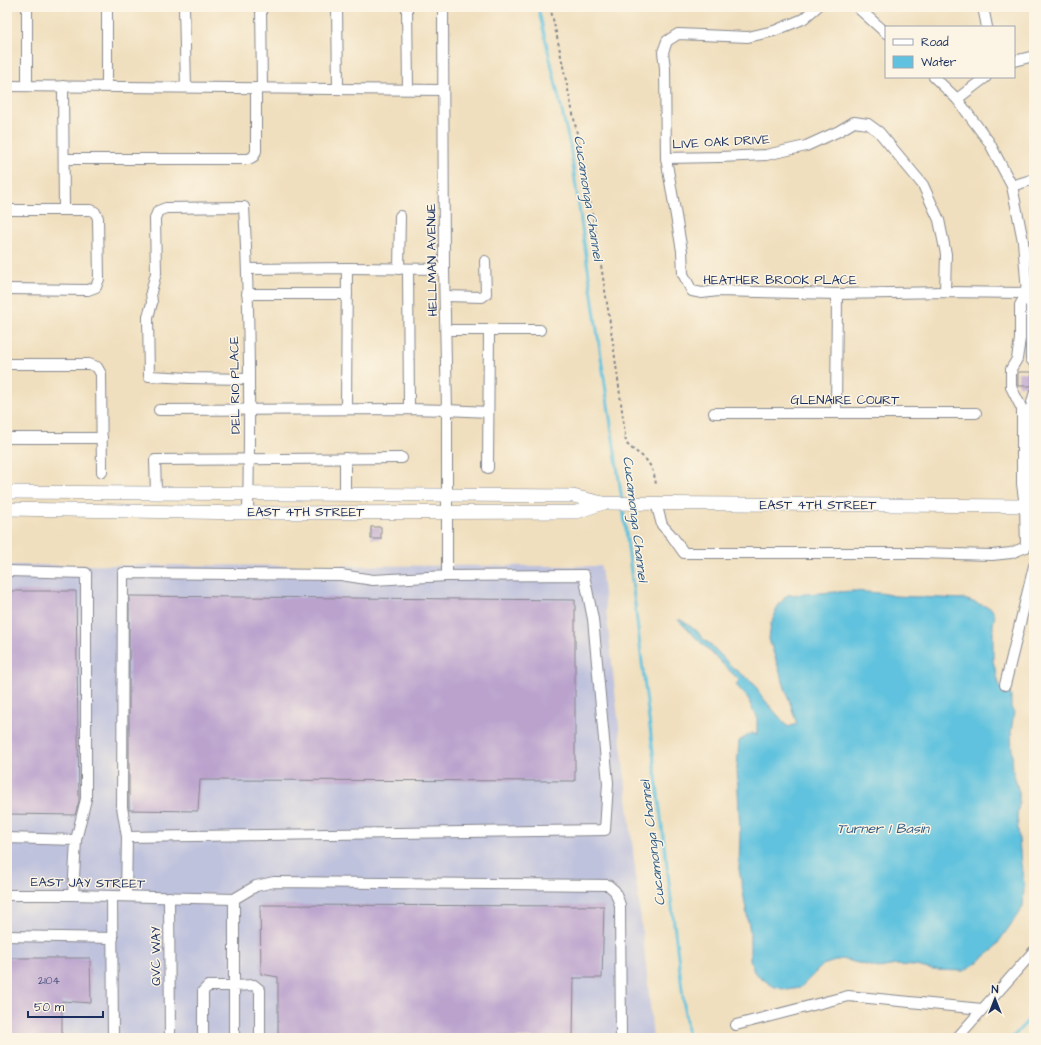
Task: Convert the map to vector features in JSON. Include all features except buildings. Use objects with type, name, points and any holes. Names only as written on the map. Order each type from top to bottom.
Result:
[{"type":"main road","name":"EAST 4TH STREET","points":[[7,492],[573,496],[603,503],[1029,506]]},
{"type":"main road","name":"EAST 4TH STREET","points":[[7,508],[248,513],[577,512],[603,503]]},
{"type":"street","points":[[27,7],[28,86]]},
{"type":"street","points":[[107,7],[107,86]]},
{"type":"street","points":[[184,7],[186,87]]},
{"type":"street","points":[[64,159],[249,159],[254,156],[256,151],[259,88],[261,7]]},
{"type":"street","points":[[337,7],[338,89]]},
{"type":"street","points":[[407,7],[408,90]]},
{"type":"street","name":"HELLMAN AVENUE","points":[[443,7],[447,576]]},
{"type":"street","name":"HEATHER BROOK PLACE","points":[[817,7],[803,19],[774,31],[748,37],[678,34],[667,41],[663,52],[665,68],[666,158],[682,251],[683,274],[692,291],[702,293],[718,291],[837,294],[946,292],[1030,293]]},
{"type":"street","points":[[858,7],[885,32]]},
{"type":"street","points":[[982,7],[987,26]]},
{"type":"street","points":[[1015,61],[1034,56]]},
{"type":"street","points":[[935,78],[957,99],[989,142],[1012,186],[1023,241],[1030,293],[1031,359],[1034,363]]},
{"type":"street","points":[[957,99],[985,78]]},
{"type":"street","points":[[7,86],[443,90]]},
{"type":"street","points":[[63,86],[64,210]]},
{"type":"street","name":"LIVE OAK DRIVE","points":[[666,158],[766,155],[806,146],[839,131],[854,122],[868,124],[879,132],[923,185],[939,220],[946,254],[946,292]]},
{"type":"street","points":[[1012,186],[1034,179]]},
{"type":"street","name":"DEL RIO PLACE","points":[[248,379],[149,376],[148,317],[152,303],[151,292],[156,274],[155,218],[158,211],[166,208],[244,207],[247,258],[249,459],[248,513]]},
{"type":"street","points":[[7,210],[90,210],[95,212],[98,218],[99,279],[96,287],[88,290],[7,289]]},
{"type":"street","points":[[400,216],[409,409]]},
{"type":"street","points":[[445,296],[482,297],[486,294],[485,261]]},
{"type":"street","points":[[346,409],[347,268]]},
{"type":"street","points":[[247,269],[444,269]]},
{"type":"street","points":[[1029,506],[1022,484],[1022,409],[1015,398],[1011,387],[1011,369],[1017,359],[1020,339],[1020,305],[1030,293]]},
{"type":"street","points":[[247,294],[347,294]]},
{"type":"street","points":[[836,413],[837,294]]},
{"type":"street","points":[[446,330],[540,330]]},
{"type":"street","points":[[488,468],[489,330]]},
{"type":"street","points":[[7,364],[89,364],[97,368],[101,374],[102,472]]},
{"type":"street","points":[[656,503],[662,525],[672,536],[684,554],[919,553],[992,555],[1030,550],[1029,506],[1031,483],[1032,407],[1034,395]]},
{"type":"street","points":[[159,410],[409,409],[488,412]]},
{"type":"street","name":"GLENAIRE COURT","points":[[714,413],[976,413]]},
{"type":"street","points":[[7,438],[102,438]]},
{"type":"street","points":[[345,458],[345,494]]},
{"type":"street","points":[[156,492],[155,460],[402,458]]},
{"type":"street","points":[[1004,685],[1034,566]]},
{"type":"street","points":[[7,571],[86,573],[86,799],[76,840],[73,895]]},
{"type":"street","points":[[126,896],[127,837],[122,807],[123,573],[341,575],[373,580],[447,576],[584,576],[593,619],[608,782],[605,830],[127,837]]},
{"type":"street","points":[[7,838],[76,840]]},
{"type":"street","points":[[234,1038],[234,899],[256,886],[274,882],[608,885],[615,891],[620,905],[621,1038]]},
{"type":"street","name":"EAST JAY STREET","points":[[7,895],[234,899]]},
{"type":"street","points":[[112,896],[113,1038]]},
{"type":"street","name":"QVC WAY","points":[[169,897],[170,1038]]},
{"type":"street","points":[[7,936],[113,938]]},
{"type":"street","points":[[957,1038],[1034,951]]},
{"type":"street","points":[[203,1038],[203,991],[208,986],[254,985],[260,990],[260,1038]]},
{"type":"street","points":[[736,1025],[848,996],[982,1009]]},
{"type":"path","points":[[550,7],[597,237],[626,443],[649,464],[655,478],[656,485]]},
{"type":"shaded area","points":[[7,565],[601,566],[653,1038],[7,1038]]},
{"type":"water","name":"Turner 1 Basin","points":[[853,591],[880,593],[895,596],[964,599],[991,608],[995,615],[993,624],[993,661],[1000,687],[1011,695],[1011,708],[1014,712],[1011,732],[1013,771],[1019,793],[1017,815],[1024,885],[1023,907],[993,950],[964,971],[933,970],[916,966],[896,965],[879,968],[841,959],[823,965],[800,988],[787,990],[772,986],[754,972],[750,959],[750,932],[739,869],[740,833],[737,768],[739,741],[752,733],[757,735],[757,716],[752,709],[748,698],[736,685],[739,680],[678,620],[681,620],[697,631],[702,638],[710,644],[733,668],[754,683],[762,697],[788,727],[797,724],[769,639],[771,624],[778,606],[787,595]]},
{"type":"waterway","name":"Cucamonga Channel","points":[[538,7],[570,146],[622,500]]},
{"type":"waterway","name":"Cucamonga Channel","points":[[623,507],[688,1038]]},
{"type":"waterway","points":[[1012,1038],[1034,1014]]}]
